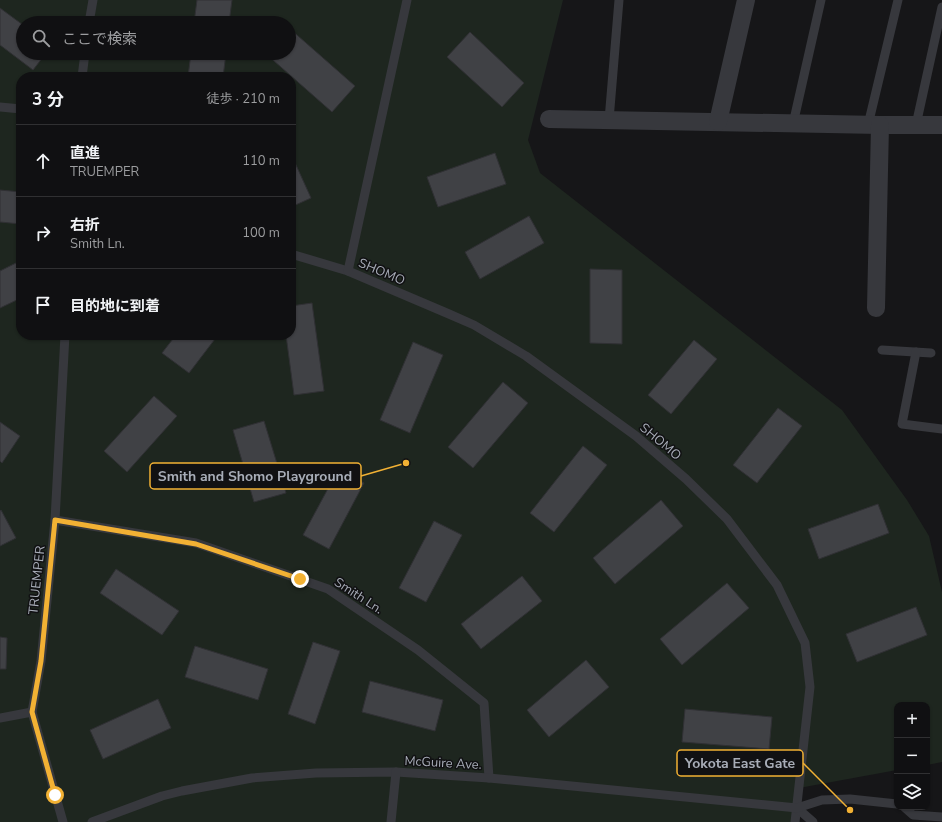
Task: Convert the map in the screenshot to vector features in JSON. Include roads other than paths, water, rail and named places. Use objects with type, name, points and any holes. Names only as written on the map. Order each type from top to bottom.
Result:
[{"type":"street","points":[[718,122],[746,0]]},
{"type":"street","points":[[549,119],[793,124],[942,125]]},
{"type":"street","points":[[874,125],[876,308]]},
{"type":"lane","points":[[91,16],[93,0]]},
{"type":"lane","points":[[348,271],[407,0]]},
{"type":"lane","points":[[609,120],[619,0]]},
{"type":"lane","points":[[793,124],[821,0]]},
{"type":"lane","points":[[874,125],[898,0]]},
{"type":"lane","points":[[916,125],[942,7]]},
{"type":"lane","points":[[83,72],[84,60]]},
{"type":"lane","points":[[0,107],[16,109]]},
{"type":"lane","name":"SHOMO","points":[[296,255],[348,271],[474,325],[531,359],[636,436],[686,479],[727,519],[777,585],[805,643],[810,687],[795,822]]},
{"type":"lane","name":"TRUEMPER","points":[[63,822],[32,712],[41,661],[55,520],[65,340]]},
{"type":"lane","points":[[882,350],[931,353]]},
{"type":"lane","points":[[916,352],[902,424],[942,429]]},
{"type":"lane","name":"Smith Ln.","points":[[55,520],[196,544],[328,589],[418,650],[484,703],[489,778]]},
{"type":"lane","points":[[0,718],[32,712]]},
{"type":"lane","points":[[391,822],[396,772]]},
{"type":"lane","name":"McGuire Ave.","points":[[92,822],[162,796],[252,778],[316,773],[396,772],[489,778],[797,808],[822,800],[850,799],[894,804]]},
{"type":"lane","points":[[797,808],[813,822]]},
{"type":"lane","points":[[907,810],[913,815],[942,817]]},
{"type":"lane","points":[[906,822],[913,815]]},
{"type":"place","name":"Smith and Shomo Playground","points":[[406,463]]},
{"type":"place","name":"Yokota East Gate","points":[[850,810]]}]
